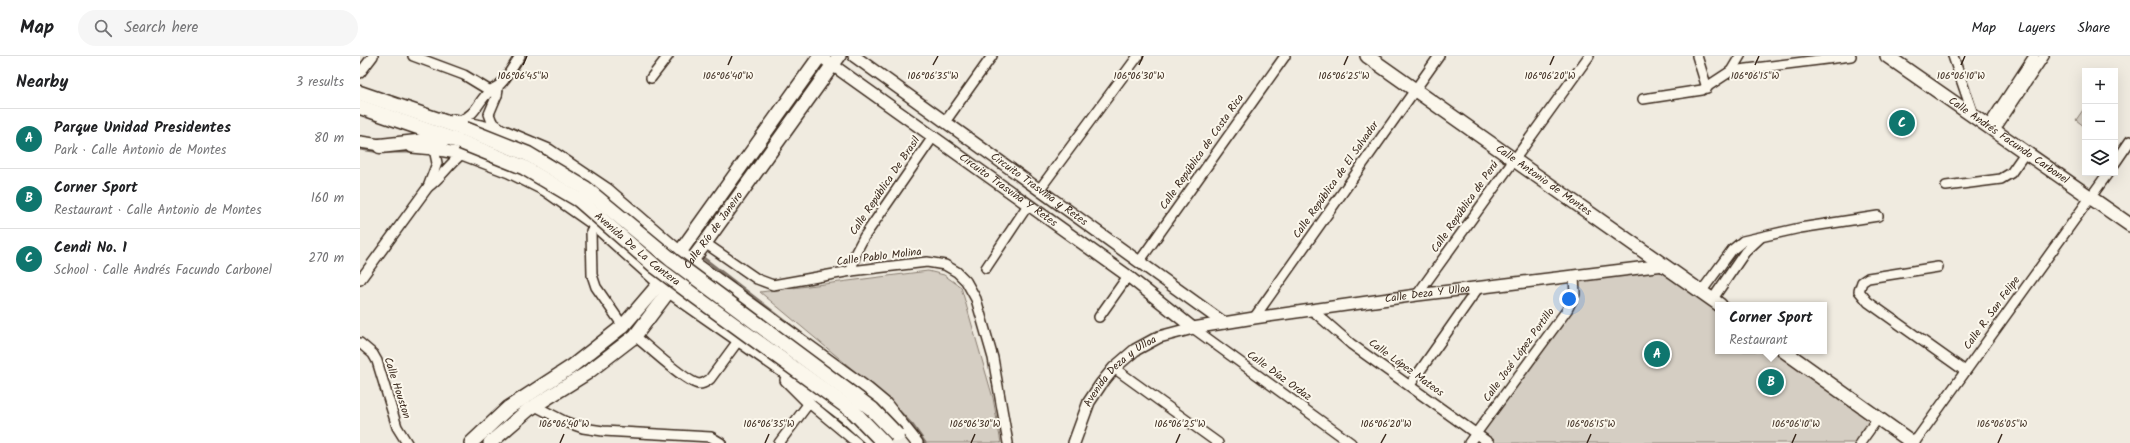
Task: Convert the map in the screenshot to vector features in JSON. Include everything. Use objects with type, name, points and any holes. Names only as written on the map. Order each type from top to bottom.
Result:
[{"type":"main road","name":"Calle Río de Janeiro","points":[[490,443],[535,406],[587,373],[635,336],[664,288],[680,252],[820,56]]},
{"type":"main road","name":"Calle Antonio de Montes","points":[[1367,56],[1716,302]]},
{"type":"main road","name":"Calle Andrés Facundo Carbonel","points":[[1887,56],[2130,225]]},
{"type":"main road","name":"Calle Río de Janeiro","points":[[471,443],[508,408],[571,367],[623,326],[692,260],[836,61]]},
{"type":"main road","name":"Avenida De La Cantera","points":[[360,93],[422,115],[460,137],[523,166],[579,200],[690,293],[854,412],[884,443]]},
{"type":"main road","name":"Avenida De La Cantera","points":[[360,107],[460,137],[528,154],[585,188],[673,261],[872,409],[900,439]]},
{"type":"main road","points":[[380,146],[460,137]]},
{"type":"main road","points":[[1788,354],[1914,443]]},
{"type":"street","points":[[360,73],[373,56]]},
{"type":"street","points":[[413,56],[464,75],[495,91]]},
{"type":"street","points":[[428,187],[436,181],[451,162],[469,117],[495,91],[520,56]]},
{"type":"street","points":[[652,78],[668,56]]},
{"type":"street","name":"Circuito Trasviña Y Retes","points":[[820,56],[836,61],[933,137],[1128,276],[1193,328]]},
{"type":"street","name":"Circuito Trasviña y Retes","points":[[854,56],[1224,322]]},
{"type":"street","points":[[945,122],[992,56]]},
{"type":"street","points":[[1039,190],[1138,56]]},
{"type":"street","name":"Calle República de Costa Rica","points":[[1139,262],[1285,56]]},
{"type":"street","name":"Calle República de El Salvador","points":[[1254,318],[1438,56]]},
{"type":"street","name":"Calle República de Perú","points":[[1417,295],[1589,56]]},
{"type":"street","points":[[1697,56],[1707,88]]},
{"type":"street","points":[[1643,99],[1697,91],[1707,88],[1730,72],[1740,56]]},
{"type":"street","points":[[1730,72],[1851,56]]},
{"type":"street","points":[[1953,56],[1974,117]]},
{"type":"street","points":[[1991,129],[2040,57]]},
{"type":"street","points":[[495,91],[490,110],[490,119],[504,131]]},
{"type":"street","name":"Avenida De La Cantera","points":[[360,142],[380,146],[434,149],[460,137],[504,131],[549,150],[607,189],[680,252],[868,389],[886,404],[917,443]]},
{"type":"street","name":"Avenida De La Cantera","points":[[460,137],[509,172],[541,187],[592,223],[664,288],[846,418],[873,443]]},
{"type":"street","name":"Calle República De Brasil","points":[[852,271],[856,252],[864,237],[933,137]]},
{"type":"street","points":[[2118,159],[2130,141]]},
{"type":"street","points":[[360,280],[428,187],[437,163],[434,149]]},
{"type":"street","points":[[1946,186],[2006,177],[2016,168],[2025,153]]},
{"type":"street","name":"Calle R. San Felipe","points":[[1914,443],[2106,176]]},
{"type":"street","points":[[986,268],[1028,205]]},
{"type":"street","points":[[619,247],[636,251],[643,245],[645,239],[642,228],[633,212]]},
{"type":"street","points":[[1700,292],[1738,244],[1762,236],[1878,216]]},
{"type":"street","points":[[591,231],[592,275],[596,287],[623,326]]},
{"type":"street","points":[[1716,302],[1745,252],[1762,236]]},
{"type":"street","name":"Calle Pablo Molina","points":[[705,243],[766,284],[774,285],[852,271],[927,262],[945,265],[957,272],[966,281],[976,299],[993,358],[1008,443]]},
{"type":"street","name":"Calle Deza Y Ulloa","points":[[1193,328],[1224,322],[1417,295],[1664,265]]},
{"type":"street","points":[[1938,267],[1868,278],[1862,282],[1859,291],[1868,302],[1965,371]]},
{"type":"street","points":[[1099,317],[1128,276]]},
{"type":"street","name":"Calle José López Portillo","points":[[1469,443],[1570,305],[1575,294],[1574,277]]},
{"type":"street","points":[[1410,385],[1478,288]]},
{"type":"street","points":[[710,322],[706,310],[710,297],[715,292],[722,290],[736,292]]},
{"type":"street","name":"Calle López Mateos","points":[[1312,310],[1351,344],[1410,385],[1488,443]]},
{"type":"street","name":"Avenida Deza y Ulloa","points":[[1077,441],[1089,402],[1114,368],[1135,350],[1159,337],[1193,328]]},
{"type":"street","name":"Calle Díaz Ordaz","points":[[1193,328],[1351,443]]},
{"type":"street","points":[[635,336],[684,376],[698,384],[704,383],[710,379],[738,341]]},
{"type":"street","name":"Calle Houston","points":[[360,344],[373,354],[378,361],[397,427],[407,443]]},
{"type":"street","points":[[769,362],[809,403],[858,443]]},
{"type":"street","points":[[1114,368],[1218,443]]},
{"type":"street","points":[[779,443],[809,403]]},
{"type":"street","points":[[535,406],[566,422],[583,428],[603,431],[711,437],[722,443]]},
{"type":"street","points":[[1860,443],[1878,418]]},
{"type":"shaded area","points":[[2082,111],[2082,125],[2076,120]]},
{"type":"shaded area","points":[[1660,266],[1715,306],[1715,354],[1783,354],[1874,419],[1858,443],[1486,443],[1473,434],[1577,290],[1577,277]]},
{"type":"shaded area","points":[[928,271],[944,275],[961,287],[993,398],[1001,443],[925,443],[912,425],[876,389],[760,292]]},
{"type":"waterway","points":[[360,149],[380,152]]},
{"type":"waterway","points":[[387,152],[414,152]]},
{"type":"waterway","points":[[702,257],[803,335]]},
{"type":"waterway","points":[[897,409],[912,425],[925,443]]},
{"type":"place","name":"Cendi No. 1","points":[[1902,123]]},
{"type":"place","name":"Parque Unidad Presidentes","points":[[1657,354]]},
{"type":"place","name":"Corner Sport","points":[[1771,382]]}]
